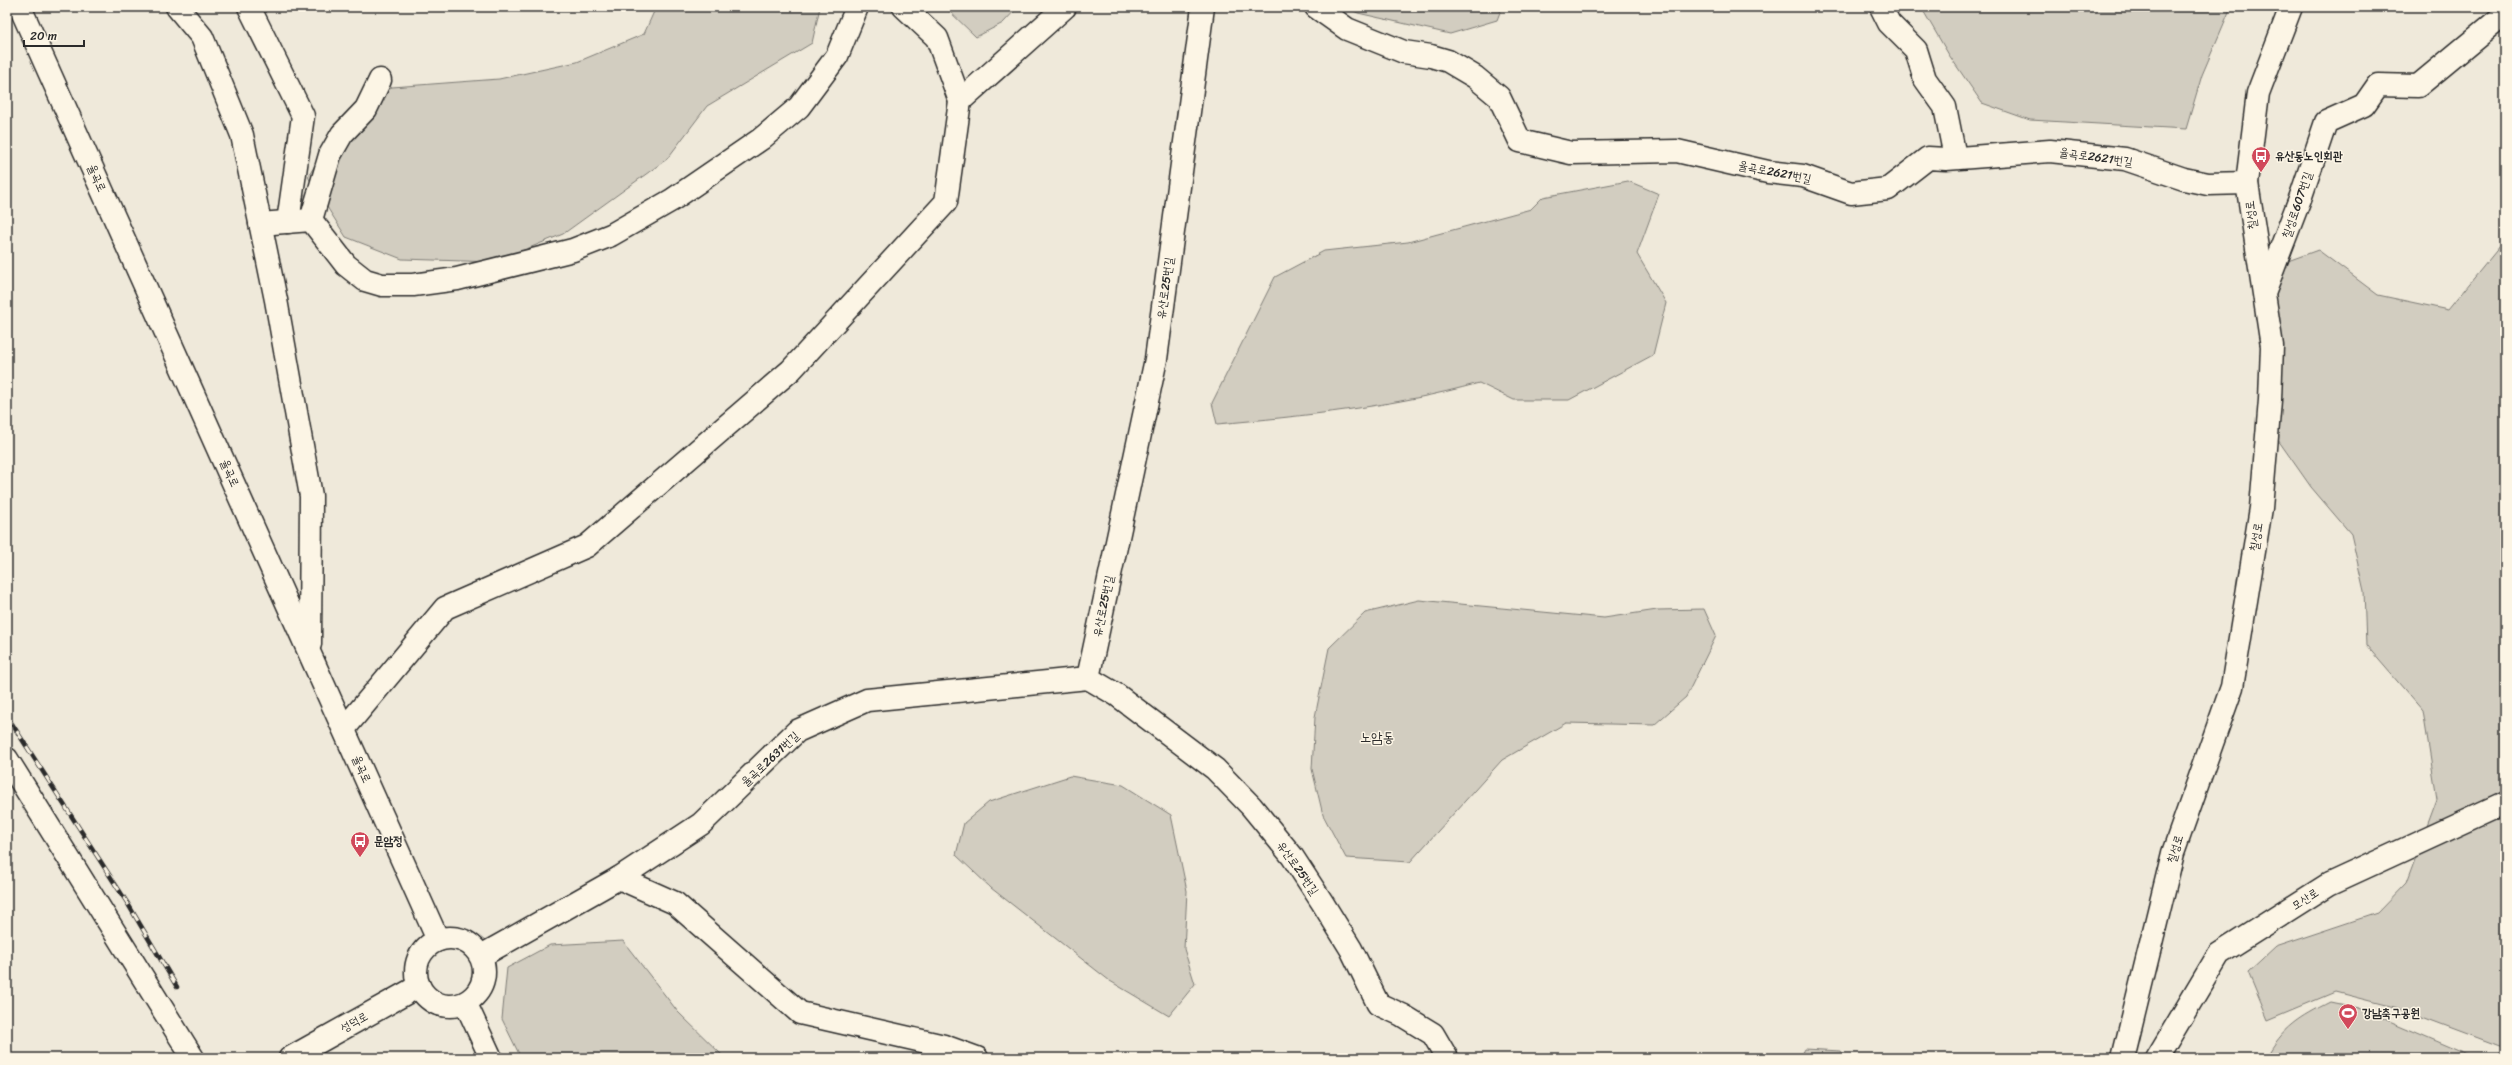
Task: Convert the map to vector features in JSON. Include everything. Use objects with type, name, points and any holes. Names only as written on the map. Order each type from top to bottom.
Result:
[{"type":"street","name":"율곡로","points":[[20,7],[310,651],[438,940]]},
{"type":"street","points":[[177,7],[202,37],[242,135],[311,496],[310,651]]},
{"type":"street","points":[[249,7],[302,116],[288,222]]},
{"type":"street","points":[[311,220],[346,265],[365,280],[382,285],[413,284],[457,279],[565,252],[604,237],[672,200],[761,139],[798,107],[837,56],[857,7]]},
{"type":"street","points":[[344,729],[445,608],[587,546],[791,370],[946,202],[960,100],[937,38],[904,7]]},
{"type":"street","points":[[960,100],[1065,7]]},
{"type":"street","name":"유산로25번길","points":[[1203,7],[1156,359],[1088,678],[1117,695],[1215,769],[1251,806],[1292,856],[1318,896],[1351,949],[1378,1004],[1402,1015],[1433,1034],[1447,1058]]},
{"type":"street","name":"율곡로2621번길","points":[[1316,7],[1348,29],[1404,52],[1431,56],[1448,62],[1474,77],[1499,97],[1520,141],[1571,153],[1677,150],[1768,172],[1803,176],[1850,193],[1888,189],[1928,158],[2050,151],[2125,159],[2184,179],[2208,184],[2247,183]]},
{"type":"street","points":[[1881,7],[1889,23],[1916,50],[1925,79],[1945,107],[1955,157]]},
{"type":"street","name":"칠성로","points":[[2123,1058],[2173,853],[2232,687],[2261,508],[2270,408],[2272,346],[2265,290],[2253,237],[2247,183],[2258,93],[2290,7]]},
{"type":"street","name":"칠성로607번길","points":[[2265,290],[2295,211],[2326,122],[2364,105],[2378,85],[2418,86],[2505,14]]},
{"type":"street","points":[[311,220],[330,155],[342,134],[366,110],[380,80]]},
{"type":"street","points":[[260,224],[311,220]]},
{"type":"street","name":"율곡로2631번길","points":[[481,956],[619,878],[701,824],[797,732],[867,700],[1088,678]]},
{"type":"street","points":[[7,759],[193,1058]]},
{"type":"street","name":"모산로","points":[[2157,1058],[2219,954],[2328,884],[2505,803]]},
{"type":"street","points":[[619,878],[675,903],[800,1013],[944,1046],[977,1058]]},
{"type":"street","points":[[449,938],[461,939],[471,945],[481,956],[485,976],[482,987],[475,997],[466,1004],[455,1007],[444,1006],[424,996],[418,986],[416,975],[419,959],[428,946],[438,940],[449,938]]},
{"type":"street","name":"성덕로","points":[[290,1058],[418,986]]},
{"type":"street","points":[[466,1004],[491,1058]]},
{"type":"shaded area","points":[[656,7],[820,7],[812,43],[707,106],[667,159],[563,234],[495,262],[402,259],[346,237],[308,177],[337,128],[392,87],[499,79],[577,62],[644,34]]},
{"type":"shaded area","points":[[945,7],[1018,7],[1003,23],[976,37]]},
{"type":"shaded area","points":[[1345,7],[1502,7],[1497,20],[1450,34],[1358,13]]},
{"type":"shaded area","points":[[1921,7],[2231,7],[2202,75],[2186,129],[2030,120],[1982,103],[1949,55]]},
{"type":"shaded area","points":[[1628,181],[1659,194],[1637,254],[1666,303],[1653,355],[1569,400],[1514,400],[1479,383],[1414,398],[1349,410],[1217,424],[1212,403],[1275,277],[1324,251],[1408,242],[1531,209],[1543,197]]},
{"type":"shaded area","points":[[2505,240],[2505,1048],[2401,1009],[2335,992],[2268,1020],[2248,972],[2275,947],[2377,913],[2406,883],[2437,799],[2423,711],[2366,645],[2364,591],[2351,534],[2311,487],[2271,430],[2268,291],[2277,265],[2318,250],[2378,295],[2448,310]]},
{"type":"shaded area","points":[[1419,600],[1604,618],[1657,610],[1704,609],[1716,636],[1686,697],[1654,725],[1566,723],[1502,760],[1410,862],[1346,858],[1323,815],[1312,769],[1315,717],[1329,648],[1365,613]]},
{"type":"shaded area","points":[[1070,776],[1123,785],[1171,815],[1187,891],[1184,949],[1195,984],[1169,1016],[1110,981],[991,888],[956,855],[964,823],[989,802]]},
{"type":"shaded area","points":[[623,941],[678,1012],[725,1058],[521,1058],[502,1019],[507,968],[550,945]]},
{"type":"shaded area","name":"강남축구공원","points":[[2330,1002],[2359,1008],[2476,1058],[2266,1058],[2279,1038],[2293,1024]]},
{"type":"shaded area","points":[[1805,1049],[1841,1051],[1846,1058],[1800,1058]]},
{"type":"railway","points":[[7,716],[128,904],[177,987]]},
{"type":"place","name":"유산동노인회관","points":[[2261,173]]},
{"type":"place","name":"문암정","points":[[360,858]]},
{"type":"place","name":"강남축구공원","points":[[2348,1030]]},
{"type":"district","name":"노암동","points":[[1377,737]]}]
